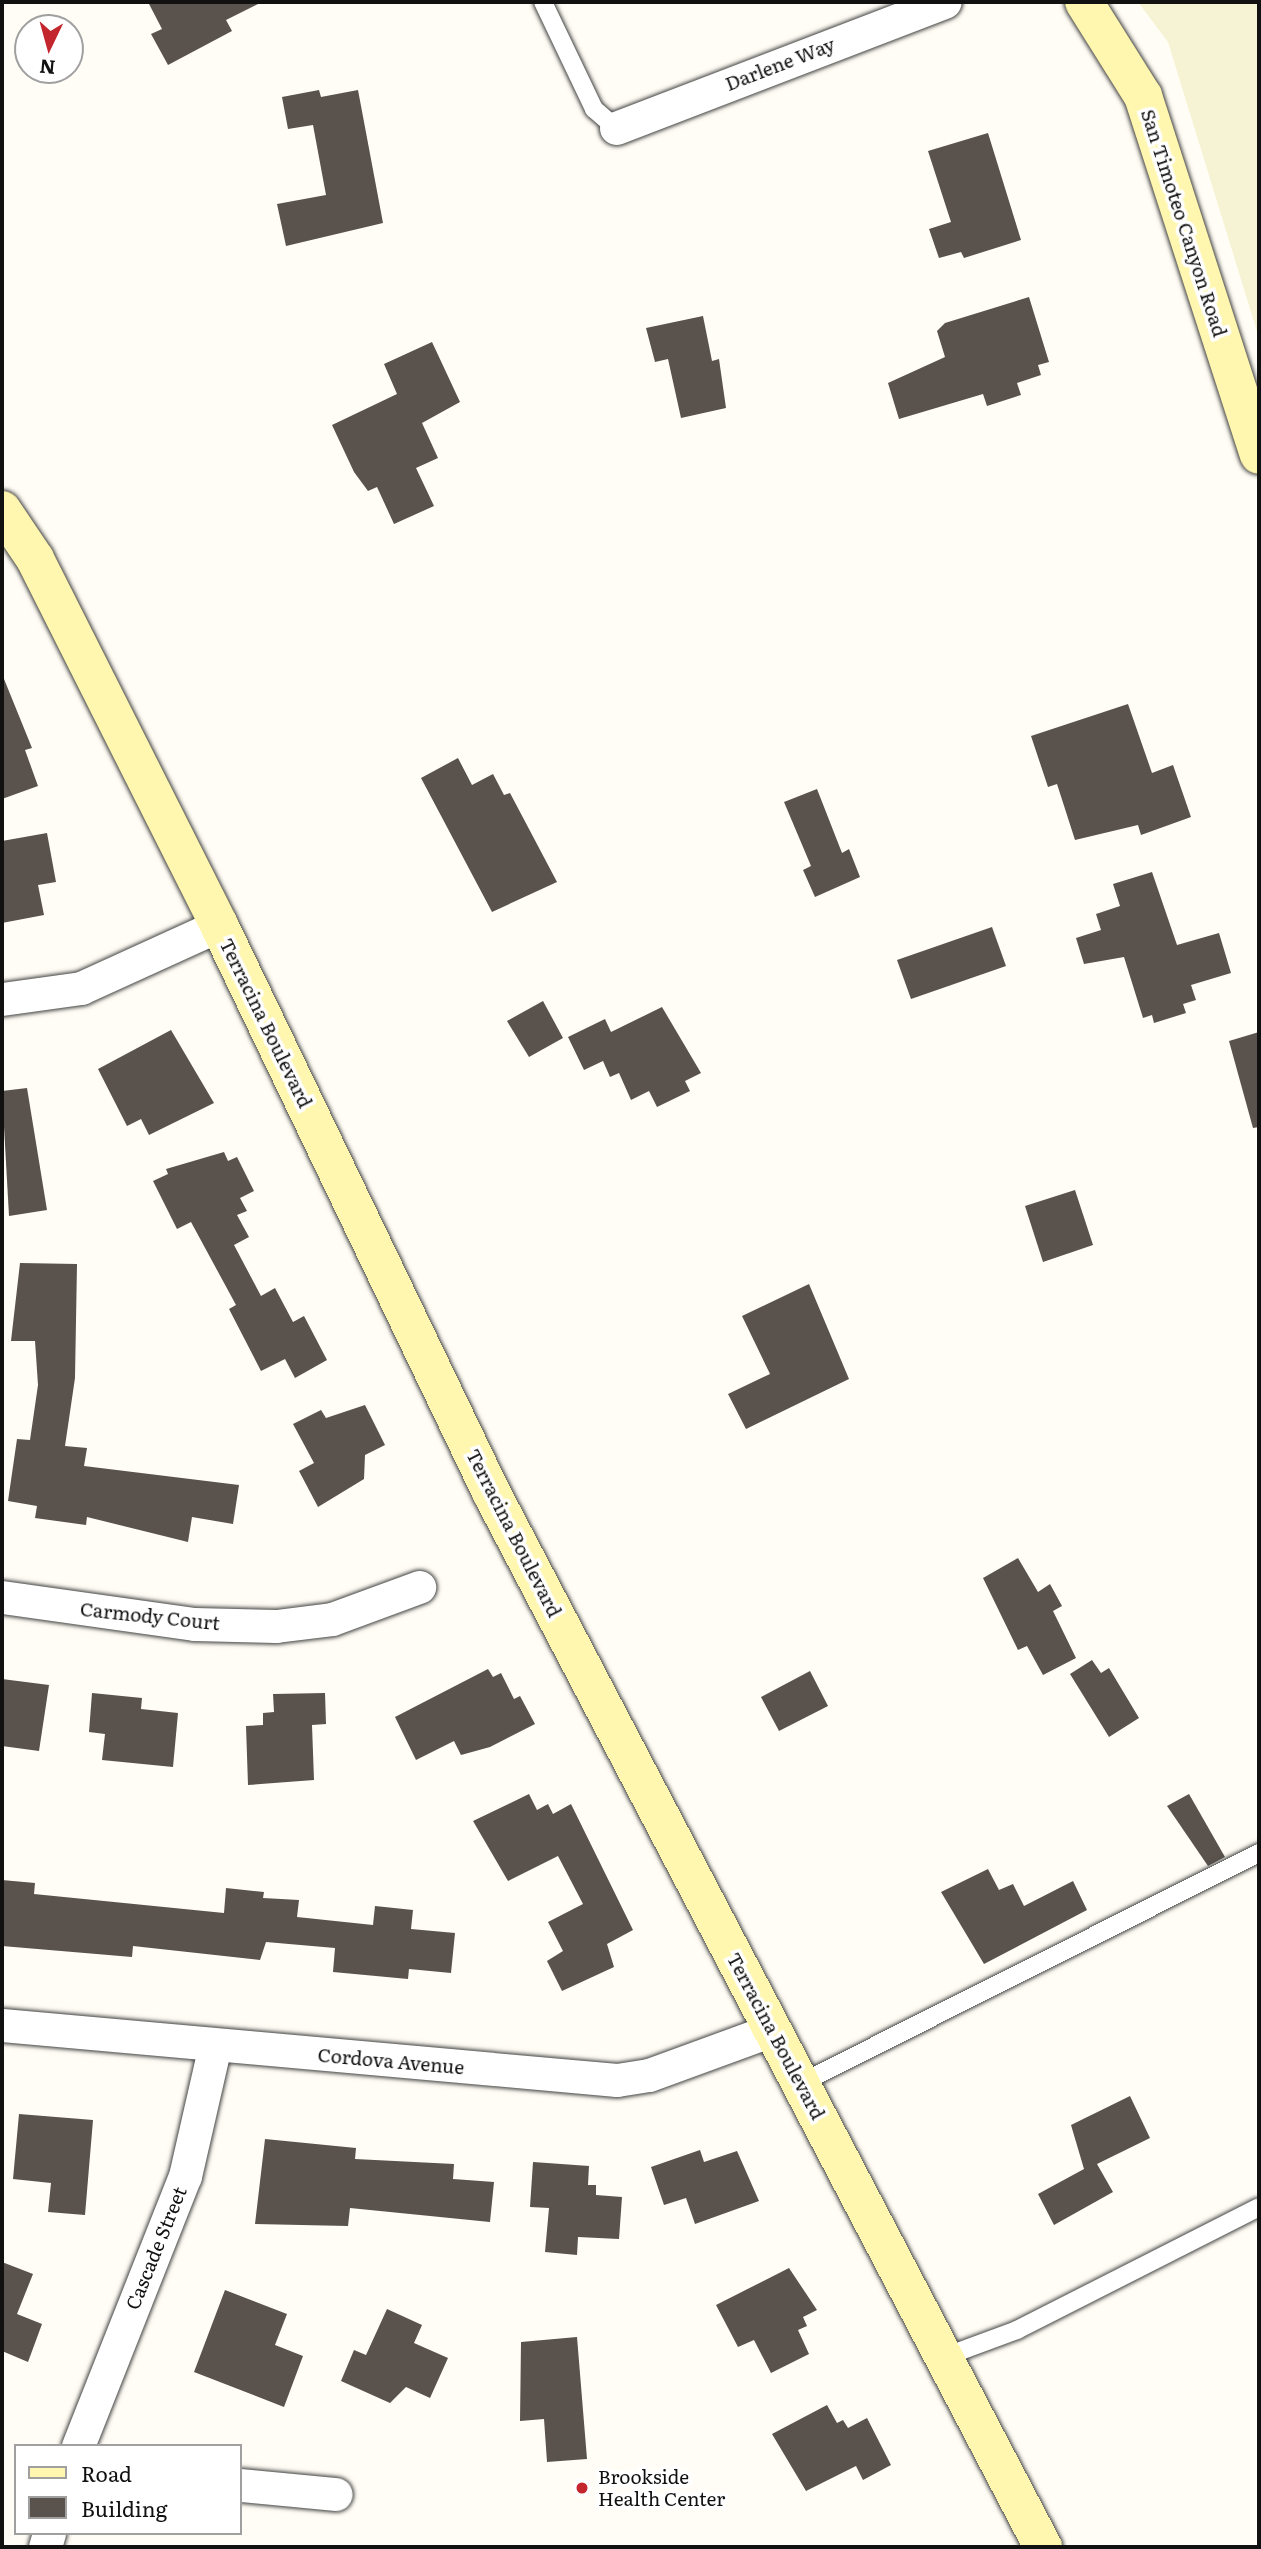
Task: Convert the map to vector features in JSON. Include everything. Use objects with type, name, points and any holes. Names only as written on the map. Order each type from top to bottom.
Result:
[{"type":"main road","name":"San Timoteo Canyon Road","points":[[1084,2],[1143,96],[1259,455]]},
{"type":"main road","name":"Terracina Boulevard","points":[[2,510],[35,559],[219,925],[491,1492],[1043,2547]]},
{"type":"street","name":"Darlene Way","points":[[616,128],[945,2]]},
{"type":"street","points":[[2,999],[81,988],[219,925]]},
{"type":"street","name":"Carmody Court","points":[[2,1597],[194,1624],[275,1626],[332,1619],[419,1587]]},
{"type":"street","name":"Cordova Avenue","points":[[2,2025],[617,2080],[649,2075],[772,2029]]},
{"type":"street","name":"Cascade Street","points":[[79,2444],[185,2176],[215,2045]]},
{"type":"street","points":[[242,2485],[336,2494]]},
{"type":"lane","points":[[543,2],[594,109],[616,128]]},
{"type":"lane","points":[[801,2084],[1259,1853]]},
{"type":"lane","points":[[944,2357],[1017,2330],[1259,2207]]},
{"type":"shaded area","points":[[1138,2],[1259,2],[1259,338],[1168,42]]},
{"type":"building","points":[[148,2],[262,2],[226,20],[232,31],[168,65],[151,34],[162,29]]},
{"type":"building","points":[[319,90],[321,97],[358,90],[383,223],[286,246],[277,204],[326,195],[313,125],[288,129],[282,97]]},
{"type":"building","points":[[988,133],[1021,240],[964,258],[961,252],[939,258],[929,229],[951,222],[928,151]]},
{"type":"building","points":[[1029,297],[1049,362],[1038,365],[1041,375],[1017,383],[1021,395],[987,406],[983,394],[899,419],[888,383],[945,357],[937,331],[945,323]]},
{"type":"building","points":[[703,316],[712,361],[719,359],[726,408],[681,418],[668,359],[655,362],[646,328]]},
{"type":"building","points":[[432,342],[460,402],[422,423],[438,458],[416,468],[434,506],[394,524],[377,487],[368,491],[354,472],[332,425],[397,394],[384,364]]},
{"type":"building","points":[[2,674],[32,748],[25,750],[38,786],[2,799]]},
{"type":"building","points":[[1128,704],[1152,773],[1173,765],[1191,817],[1141,835],[1138,825],[1075,840],[1057,784],[1048,787],[1031,736]]},
{"type":"building","points":[[458,758],[472,785],[493,774],[504,795],[510,793],[557,882],[492,912],[421,778]]},
{"type":"building","points":[[817,789],[842,853],[849,849],[860,877],[815,897],[803,870],[811,866],[784,802]]},
{"type":"building","points":[[47,833],[56,882],[38,885],[44,915],[2,923],[2,841]]},
{"type":"building","points":[[1152,872],[1177,945],[1219,933],[1231,973],[1191,985],[1196,1000],[1183,1004],[1186,1013],[1154,1023],[1152,1015],[1143,1018],[1124,957],[1084,964],[1076,938],[1101,930],[1096,914],[1120,906],[1113,884]]},
{"type":"building","points":[[992,927],[1006,966],[911,999],[897,960]]},
{"type":"building","points":[[543,1001],[563,1038],[529,1057],[507,1021]]},
{"type":"building","points":[[662,1007],[701,1073],[685,1081],[690,1091],[657,1107],[649,1091],[631,1100],[619,1073],[610,1077],[603,1061],[584,1070],[568,1037],[605,1019],[611,1032]]},
{"type":"building","points":[[171,1030],[214,1103],[149,1135],[141,1119],[127,1126],[98,1069]]},
{"type":"building","points":[[1259,1032],[1259,1127],[1253,1128],[1229,1041]]},
{"type":"building","points":[[27,1088],[47,1210],[9,1216],[2,1091]]},
{"type":"building","points":[[224,1152],[228,1161],[237,1157],[254,1191],[240,1198],[247,1211],[237,1215],[249,1237],[234,1245],[261,1296],[275,1288],[293,1322],[304,1316],[327,1360],[295,1378],[285,1359],[261,1371],[229,1309],[236,1305],[191,1222],[177,1229],[153,1181],[168,1174],[166,1169]]},
{"type":"building","points":[[1075,1190],[1093,1245],[1043,1262],[1025,1206]]},
{"type":"building","points":[[20,1263],[77,1264],[75,1378],[65,1446],[87,1448],[84,1466],[239,1485],[233,1524],[192,1517],[188,1542],[87,1517],[86,1525],[35,1518],[37,1506],[8,1501],[17,1439],[30,1440],[38,1385],[35,1341],[11,1341]]},
{"type":"building","points":[[809,1284],[849,1379],[746,1429],[728,1394],[770,1374],[742,1316]]},
{"type":"building","points":[[365,1405],[385,1445],[365,1455],[364,1479],[318,1507],[299,1471],[314,1463],[293,1424],[321,1410],[326,1418]]},
{"type":"building","points":[[1018,1558],[1038,1592],[1050,1584],[1062,1606],[1053,1611],[1076,1658],[1043,1675],[1027,1646],[1018,1650],[983,1578]]},
{"type":"building","points":[[1092,1660],[1101,1673],[1109,1668],[1139,1718],[1109,1737],[1070,1674]]},
{"type":"building","points":[[488,1669],[493,1677],[501,1673],[514,1699],[520,1696],[535,1724],[490,1747],[461,1755],[454,1741],[416,1760],[395,1717]]},
{"type":"building","points":[[810,1671],[828,1706],[779,1731],[761,1697]]},
{"type":"building","points":[[2,1679],[49,1685],[39,1751],[2,1746]]},
{"type":"building","points":[[92,1693],[142,1698],[141,1709],[178,1713],[173,1767],[102,1760],[105,1734],[89,1732]]},
{"type":"building","points":[[325,1693],[326,1724],[312,1725],[314,1780],[248,1785],[246,1726],[263,1725],[263,1713],[274,1712],[273,1694]]},
{"type":"building","points":[[529,1794],[537,1810],[548,1804],[553,1814],[571,1804],[633,1930],[607,1944],[614,1967],[562,1991],[547,1961],[563,1951],[548,1922],[583,1904],[558,1856],[508,1881],[473,1821]]},
{"type":"building","points":[[1189,1794],[1225,1857],[1208,1866],[1167,1806]]},
{"type":"building","points":[[988,1869],[999,1890],[1013,1884],[1024,1906],[1073,1881],[1087,1910],[984,1964],[941,1892]]},
{"type":"building","points":[[2,1880],[35,1883],[34,1894],[224,1913],[226,1888],[264,1892],[263,1898],[299,1900],[297,1917],[373,1925],[375,1906],[413,1910],[411,1929],[455,1933],[451,1973],[409,1969],[408,1979],[333,1972],[335,1948],[266,1942],[260,1960],[133,1946],[132,1957],[2,1946]]},
{"type":"building","points":[[1130,2096],[1150,2138],[1097,2164],[1113,2192],[1054,2225],[1038,2194],[1084,2169],[1071,2125]]},
{"type":"building","points":[[19,2114],[93,2120],[85,2215],[48,2212],[51,2183],[13,2179]]},
{"type":"building","points":[[265,2139],[356,2148],[355,2159],[454,2164],[453,2179],[494,2182],[490,2222],[350,2208],[348,2226],[255,2224]]},
{"type":"building","points":[[700,2150],[704,2162],[737,2151],[759,2201],[695,2224],[686,2198],[664,2205],[651,2167]]},
{"type":"building","points":[[533,2162],[589,2166],[588,2185],[596,2185],[596,2195],[622,2197],[619,2239],[578,2237],[577,2255],[545,2252],[549,2208],[530,2207]]},
{"type":"building","points":[[2,2262],[33,2274],[17,2314],[42,2324],[28,2362],[2,2351]]},
{"type":"building","points":[[789,2268],[817,2310],[803,2317],[807,2326],[798,2330],[809,2354],[771,2373],[754,2340],[738,2347],[716,2305]]},
{"type":"building","points":[[225,2290],[287,2314],[275,2345],[303,2356],[284,2407],[194,2372]]},
{"type":"building","points":[[387,2309],[422,2325],[414,2343],[448,2358],[430,2398],[406,2387],[390,2403],[341,2381],[354,2350],[366,2355]]},
{"type":"building","points":[[577,2337],[587,2459],[547,2462],[544,2419],[520,2421],[521,2342]]},
{"type":"building","points":[[827,2405],[837,2423],[843,2420],[848,2428],[867,2418],[891,2465],[863,2480],[856,2466],[806,2491],[772,2434]]},
{"type":"place","name":"Brookside Health Center","points":[[582,2488]]}]
